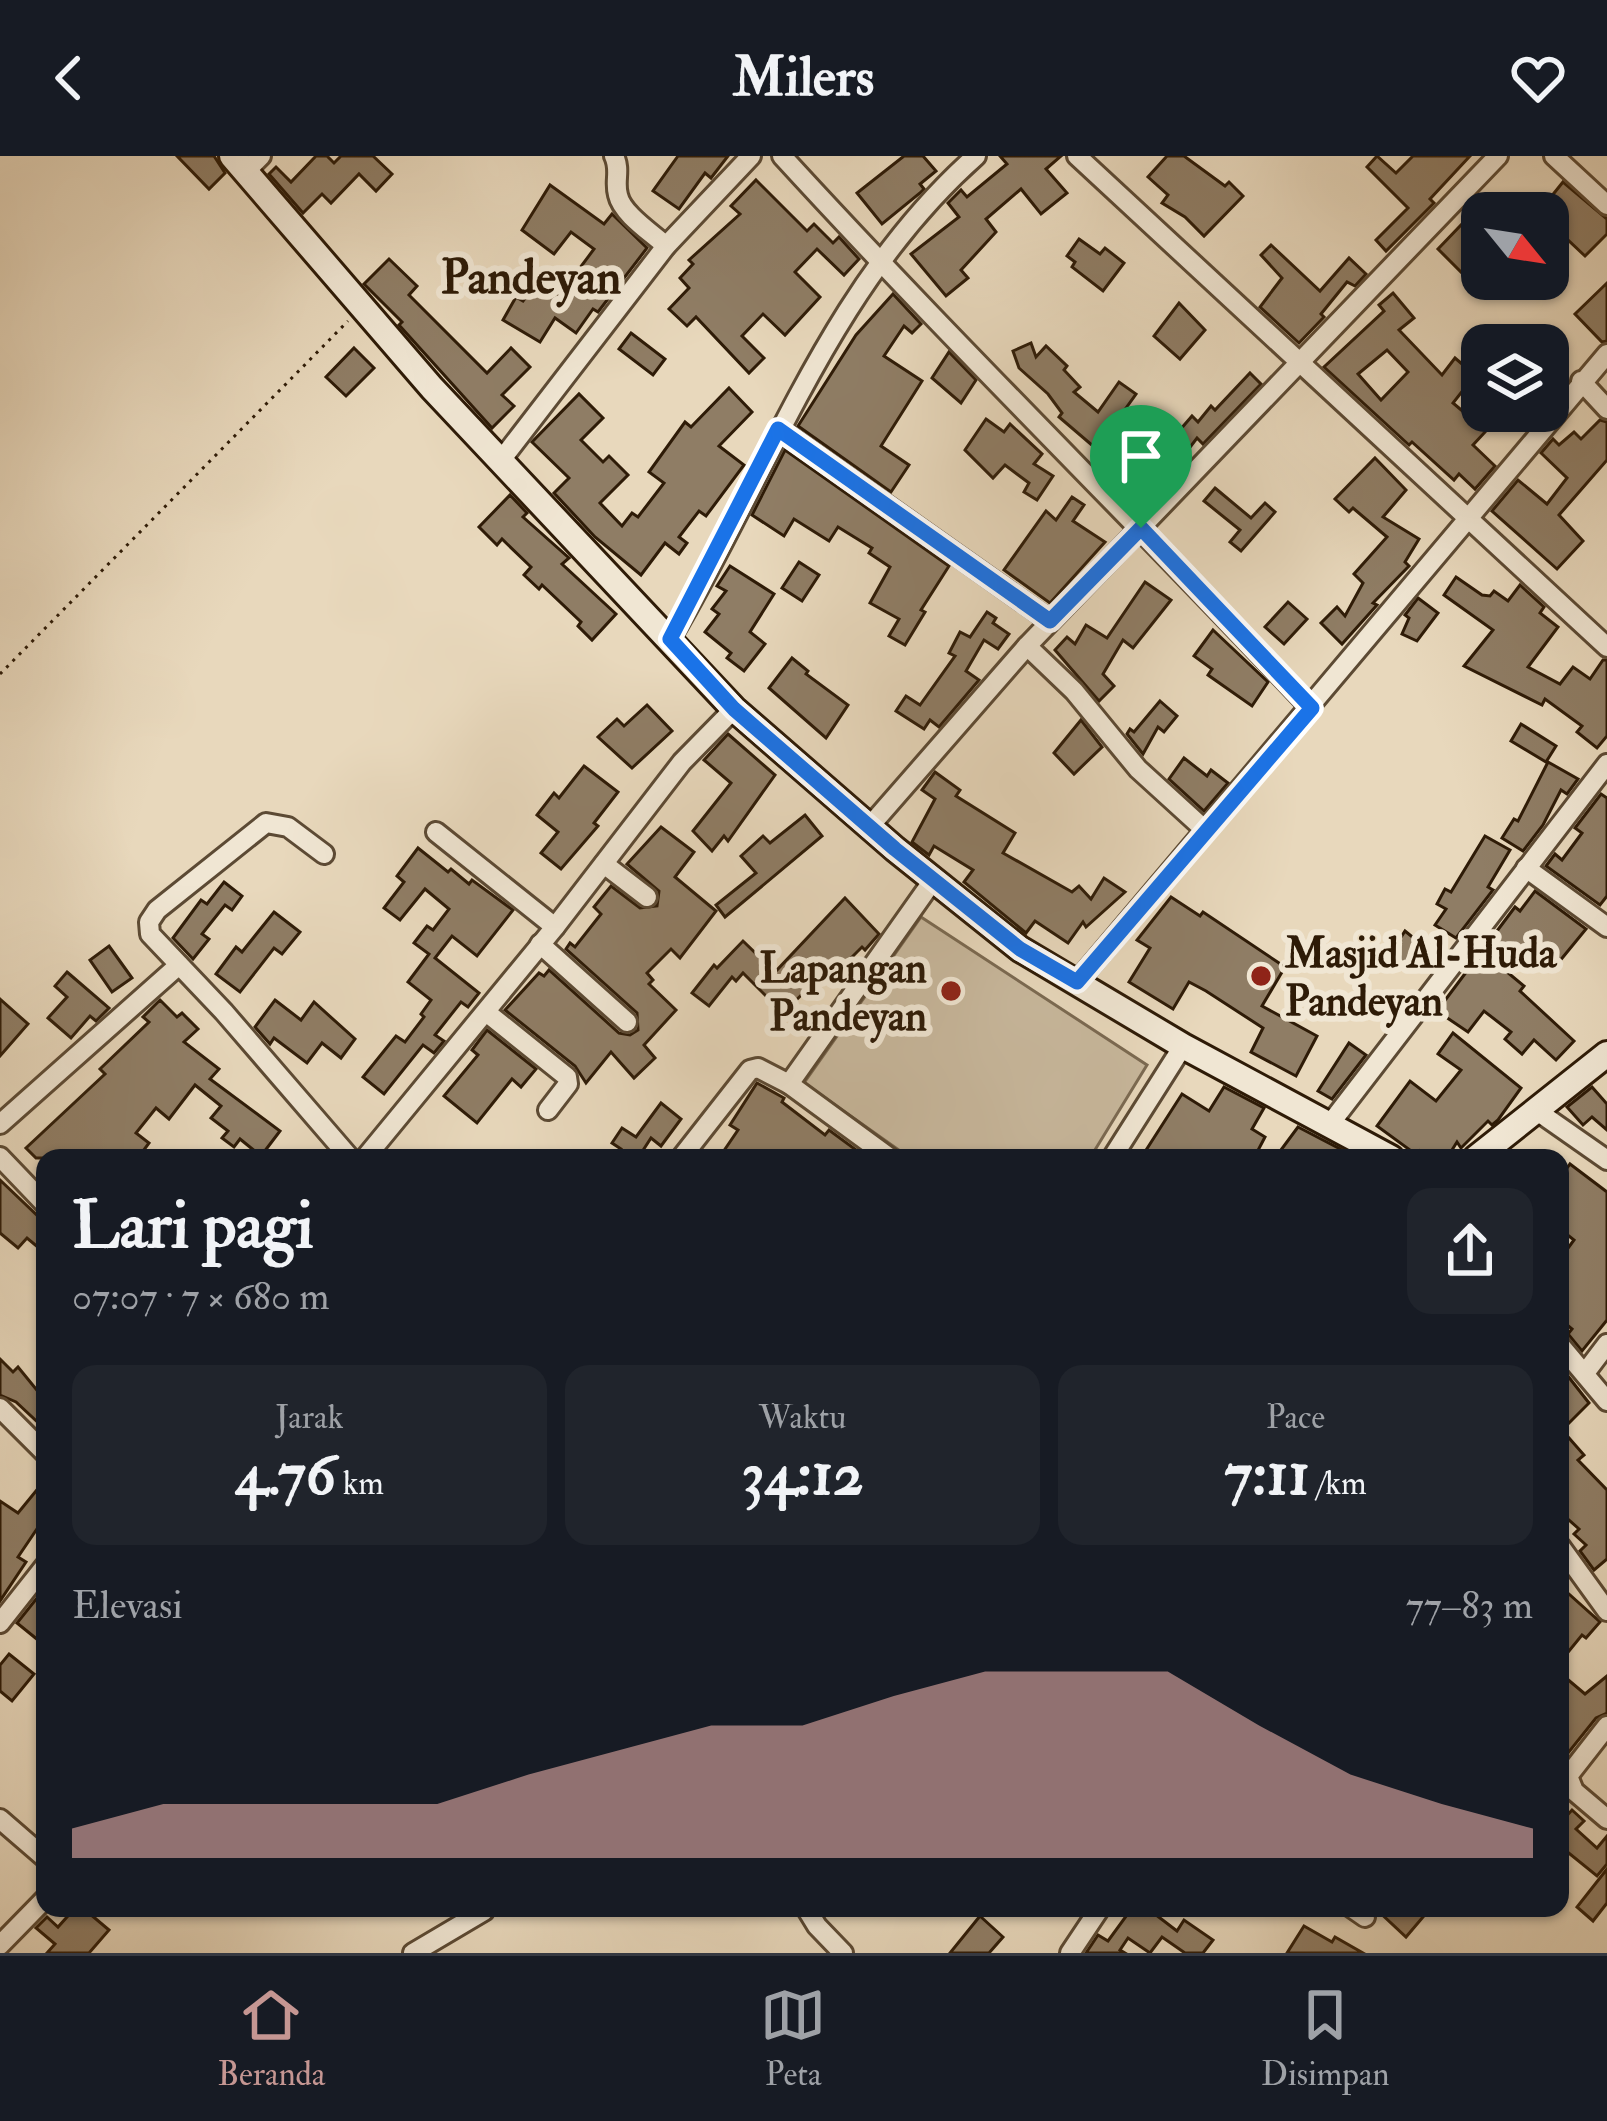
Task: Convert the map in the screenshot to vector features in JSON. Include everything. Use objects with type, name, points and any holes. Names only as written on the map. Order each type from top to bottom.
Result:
[{"type":"street","points":[[614,156],[621,202],[666,246]]},
{"type":"street","points":[[502,459],[666,246],[751,156]]},
{"type":"street","points":[[782,156],[1312,708]]},
{"type":"street","points":[[670,639],[822,348],[879,262],[928,201],[976,156]]},
{"type":"street","points":[[1077,156],[1607,646]]},
{"type":"street","points":[[870,826],[1050,621],[1498,156]]},
{"type":"street","points":[[1554,156],[1607,205]]},
{"type":"street","points":[[246,161],[432,388],[734,709],[1020,949],[1183,1046],[1330,1124],[1349,1149]]},
{"type":"street","points":[[1077,982],[1607,354]]},
{"type":"street","points":[[1581,381],[1607,409]]},
{"type":"street","points":[[778,429],[1050,621]]},
{"type":"street","points":[[1027,646],[1074,691],[1138,769],[1205,830]]},
{"type":"street","points":[[372,1149],[555,927],[682,762],[734,709]]},
{"type":"street","points":[[1330,1124],[1607,764]]},
{"type":"street","points":[[324,854],[288,827],[266,823],[157,910],[149,922],[150,934],[342,1149]]},
{"type":"street","points":[[436,832],[555,927]]},
{"type":"street","points":[[604,865],[647,898]]},
{"type":"street","points":[[1526,868],[1607,927]]},
{"type":"street","points":[[789,1084],[934,879]]},
{"type":"street","points":[[540,944],[627,1022]]},
{"type":"street","points":[[0,1124],[179,964]]},
{"type":"street","points":[[486,1012],[567,1077],[568,1084],[548,1110]]},
{"type":"street","points":[[1118,1149],[1183,1046]]},
{"type":"street","points":[[1488,1149],[1607,1054]]},
{"type":"street","points":[[688,1149],[750,1070],[758,1068],[789,1084],[875,1149]]},
{"type":"street","points":[[1537,1111],[1607,1160]]},
{"type":"street","points":[[0,1157],[36,1195]]},
{"type":"street","points":[[1585,1373],[1607,1345]]},
{"type":"street","points":[[1569,1355],[1607,1401]]},
{"type":"street","points":[[0,1408],[36,1444]]},
{"type":"street","points":[[1569,1564],[1607,1611]]},
{"type":"street","points":[[0,1623],[36,1577]]},
{"type":"street","points":[[1569,1775],[1607,1726]]},
{"type":"street","points":[[1569,1778],[1574,1791],[1607,1819]]},
{"type":"street","points":[[0,1819],[36,1850]]},
{"type":"street","points":[[0,1945],[36,1908]]},
{"type":"street","points":[[413,1953],[473,1917]]},
{"type":"street","points":[[811,1917],[843,1953]]},
{"type":"street","points":[[1070,1953],[1094,1917]]},
{"type":"path","points":[[0,674],[362,307]]},
{"type":"shaded area","name":"Lapangan Pandeyan","points":[[921,917],[1147,1065],[1096,1149],[897,1149],[804,1083]]},
{"type":"building","points":[[177,156],[214,156],[225,173],[209,189]]},
{"type":"building","points":[[316,156],[327,156],[334,163],[341,156],[373,156],[392,174],[376,191],[359,174],[331,203],[322,194],[303,213],[269,174],[276,167],[291,182]]},
{"type":"building","points":[[678,156],[728,156],[711,178],[705,173],[679,209],[653,191]]},
{"type":"building","points":[[904,156],[923,156],[936,171],[920,184],[924,189],[920,193],[882,224],[857,193]]},
{"type":"building","points":[[1000,156],[1061,156],[1046,169],[1067,193],[1041,214],[1021,189],[986,219],[996,232],[961,270],[968,278],[946,296],[911,254],[959,217],[948,203],[961,190],[967,197],[1007,164]]},
{"type":"building","points":[[1167,156],[1184,156],[1225,186],[1229,182],[1243,196],[1204,236],[1162,203],[1168,195],[1148,177]]},
{"type":"building","points":[[1377,156],[1396,173],[1413,156],[1470,156],[1430,199],[1434,203],[1386,251],[1376,240],[1408,208],[1367,167]]},
{"type":"building","points":[[756,180],[807,231],[814,224],[833,243],[839,237],[859,259],[844,275],[817,249],[795,272],[820,297],[785,335],[763,314],[742,336],[764,358],[749,373],[696,317],[687,326],[669,309],[689,288],[680,278],[693,264],[689,260],[740,214],[731,206]]},
{"type":"building","points":[[1563,182],[1607,219],[1607,234],[1585,256],[1569,241],[1569,192],[1555,192]]},
{"type":"building","points":[[550,185],[604,224],[612,214],[647,248],[576,333],[555,318],[540,342],[503,320],[516,297],[523,301],[541,277],[562,292],[594,249],[571,232],[554,254],[522,230]]},
{"type":"building","points":[[1461,225],[1461,272],[1438,249]]},
{"type":"building","points":[[1079,239],[1100,254],[1105,248],[1124,263],[1103,291],[1072,267],[1075,262],[1067,256]]},
{"type":"building","points":[[1271,245],[1320,291],[1349,258],[1366,274],[1355,286],[1347,282],[1299,343],[1260,307],[1282,278],[1261,255]]},
{"type":"building","points":[[389,259],[417,286],[409,295],[487,373],[511,348],[530,367],[502,395],[514,406],[492,428],[364,284]]},
{"type":"building","points":[[1607,283],[1607,341],[1602,342],[1575,314]]},
{"type":"building","points":[[1393,293],[1414,318],[1399,330],[1442,375],[1455,358],[1461,363],[1461,393],[1453,403],[1461,410],[1461,432],[1485,432],[1473,445],[1495,466],[1475,489],[1459,474],[1454,480],[1412,442],[1409,445],[1324,367],[1384,311],[1379,305]],"holes":[[[1387,350],[1408,372],[1381,400],[1358,374]]]},
{"type":"building","points":[[893,294],[921,324],[912,333],[904,326],[884,356],[922,381],[881,446],[909,465],[891,492],[798,426],[856,335]]},
{"type":"building","points":[[1179,303],[1205,330],[1180,359],[1154,336]]},
{"type":"building","points":[[631,333],[665,359],[653,375],[619,349]]},
{"type":"building","points":[[1031,343],[1036,357],[1046,346],[1067,366],[1064,370],[1080,387],[1074,392],[1098,412],[1119,382],[1136,394],[1116,422],[1127,429],[1107,458],[1059,417],[1062,413],[1048,394],[1019,368],[1013,351]]},
{"type":"building","points":[[354,348],[374,368],[346,396],[326,377]]},
{"type":"building","points":[[949,352],[976,380],[961,403],[932,378]]},
{"type":"building","points":[[1250,373],[1261,384],[1203,444],[1197,438],[1152,497],[1134,476],[1148,467],[1192,416],[1198,422],[1211,406],[1215,410]]},
{"type":"building","points":[[729,388],[752,412],[719,446],[744,465],[706,516],[699,511],[679,537],[687,543],[679,554],[665,543],[641,575],[595,537],[554,493],[569,478],[532,442],[579,394],[603,418],[581,440],[603,462],[609,456],[628,475],[600,503],[622,526],[632,513],[638,517],[664,483],[649,472],[685,422],[691,427]]},
{"type":"building","points":[[986,419],[1004,432],[1010,424],[1042,454],[1034,464],[1053,476],[1037,500],[1024,492],[1029,483],[1005,465],[993,478],[965,450]]},
{"type":"building","points":[[1600,420],[1607,422],[1607,460],[1559,515],[1583,541],[1557,569],[1492,511],[1518,480],[1547,504],[1567,478],[1541,453],[1553,439],[1559,445],[1574,432],[1581,439]]},
{"type":"building","points":[[785,450],[949,566],[905,645],[889,636],[899,619],[870,603],[890,567],[869,553],[872,548],[838,527],[829,541],[794,519],[784,536],[752,515]]},
{"type":"building","points":[[1375,458],[1406,490],[1383,517],[1419,539],[1405,562],[1409,566],[1342,644],[1321,623],[1337,607],[1345,616],[1363,583],[1354,574],[1387,537],[1335,499]]},
{"type":"building","points":[[1215,488],[1251,518],[1265,503],[1275,512],[1241,551],[1230,542],[1240,530],[1204,501]]},
{"type":"building","points":[[510,495],[527,513],[523,517],[569,558],[562,564],[616,614],[592,640],[578,626],[581,622],[542,585],[539,589],[524,575],[531,567],[502,539],[497,545],[479,527]]},
{"type":"building","points":[[1072,497],[1084,505],[1073,521],[1105,542],[1050,603],[1004,570],[1046,511],[1056,520]]},
{"type":"building","points":[[799,562],[819,575],[802,601],[782,588]]},
{"type":"building","points":[[730,566],[774,594],[750,632],[765,644],[744,671],[705,632],[719,614],[712,609],[726,591],[717,586]]},
{"type":"building","points":[[1456,577],[1482,595],[1494,591],[1508,601],[1520,585],[1544,607],[1540,613],[1558,627],[1528,667],[1560,684],[1573,667],[1590,679],[1607,660],[1607,736],[1597,748],[1577,732],[1582,726],[1545,699],[1542,705],[1464,666],[1493,630],[1444,595]]},
{"type":"building","points":[[1145,582],[1171,600],[1133,648],[1123,640],[1103,674],[1114,686],[1099,701],[1055,650],[1067,637],[1075,644],[1086,625],[1107,638]]},
{"type":"building","points":[[1418,598],[1438,613],[1417,641],[1402,634],[1409,618],[1405,615]]},
{"type":"building","points":[[1288,602],[1307,619],[1284,644],[1265,627]]},
{"type":"building","points":[[987,612],[1009,634],[998,649],[984,640],[966,671],[979,680],[939,727],[930,720],[924,729],[896,711],[906,696],[920,705],[955,656],[949,653],[960,632],[970,637]]},
{"type":"building","points":[[1213,630],[1268,682],[1252,706],[1208,675],[1212,669],[1194,656]]},
{"type":"building","points":[[792,658],[848,705],[826,738],[769,688]]},
{"type":"building","points":[[1160,701],[1177,716],[1164,732],[1158,727],[1143,754],[1127,734]]},
{"type":"building","points":[[647,705],[672,731],[632,768],[598,737],[617,719],[624,726]]},
{"type":"building","points":[[1081,720],[1102,747],[1074,774],[1054,753]]},
{"type":"building","points":[[1521,724],[1556,746],[1546,762],[1511,741]]},
{"type":"building","points":[[728,734],[775,775],[728,841],[724,836],[712,851],[693,831],[731,783],[704,760]]},
{"type":"building","points":[[1184,758],[1207,776],[1211,770],[1228,783],[1204,811],[1169,779]]},
{"type":"building","points":[[1548,762],[1578,779],[1567,794],[1561,790],[1523,851],[1502,838],[1514,819],[1518,821]]},
{"type":"building","points":[[584,766],[618,792],[594,823],[598,826],[561,869],[541,853],[558,832],[537,815],[554,793],[559,798]]},
{"type":"building","points":[[935,772],[960,790],[956,796],[1015,833],[1003,853],[1072,892],[1079,886],[1091,899],[1104,878],[1125,892],[1086,927],[1083,922],[1068,943],[1035,921],[1026,933],[964,882],[973,870],[934,846],[929,855],[912,842],[935,799],[922,790]]},
{"type":"building","points":[[1601,794],[1607,798],[1607,896],[1600,905],[1546,866],[1555,854],[1562,860],[1582,833],[1575,828]]},
{"type":"building","points":[[805,815],[822,836],[725,917],[716,905],[756,873],[741,856],[763,836],[770,843]]},
{"type":"building","points":[[661,827],[694,852],[675,877],[716,911],[680,958],[671,949],[647,973],[653,980],[649,984],[676,1010],[644,1045],[655,1058],[634,1078],[611,1052],[586,1083],[575,1066],[505,1010],[539,973],[544,976],[549,970],[619,1033],[630,1035],[638,1030],[637,1013],[566,949],[570,943],[575,947],[601,914],[594,907],[611,886],[640,908],[657,906],[659,891],[627,864]]},
{"type":"building","points":[[1485,836],[1510,850],[1488,887],[1493,890],[1456,938],[1435,925],[1446,909],[1437,904],[1445,889],[1451,892]]},
{"type":"building","points":[[418,848],[448,872],[451,869],[469,884],[472,880],[513,910],[477,956],[452,936],[435,958],[479,993],[468,1007],[461,1002],[435,1035],[444,1041],[434,1053],[423,1045],[384,1094],[363,1077],[396,1036],[405,1042],[424,1017],[421,1014],[431,1000],[408,982],[429,954],[414,943],[427,926],[433,930],[449,909],[425,889],[400,920],[384,908],[404,882],[397,876]]},
{"type":"building","points":[[224,882],[242,896],[232,910],[225,905],[202,934],[209,939],[193,959],[173,938],[201,900],[207,904]]},
{"type":"building","points":[[1535,891],[1586,929],[1554,968],[1528,944],[1507,972],[1524,986],[1520,991],[1574,1041],[1556,1060],[1534,1040],[1522,1054],[1505,1039],[1511,1032],[1484,1011],[1468,1032],[1437,1011],[1515,907],[1520,911]]},
{"type":"building","points":[[1171,897],[1200,916],[1203,912],[1285,967],[1262,1006],[1317,1036],[1296,1076],[1251,1052],[1263,1028],[1206,991],[1189,982],[1173,1009],[1129,982],[1150,948],[1137,940]]},
{"type":"building","points":[[845,898],[879,934],[843,966],[837,960],[783,1013],[743,973],[736,981],[732,977],[709,1006],[692,993],[714,965],[717,968],[743,941],[775,972]]},
{"type":"building","points":[[274,912],[300,932],[282,954],[274,948],[240,992],[216,974],[236,947],[242,952]]},
{"type":"building","points":[[1405,931],[1426,948],[1412,970],[1389,956]]},
{"type":"building","points":[[109,946],[132,978],[112,992],[90,960]]},
{"type":"building","points":[[67,972],[109,1008],[96,1021],[90,1016],[71,1038],[48,1018],[67,997],[55,986]]},
{"type":"building","points":[[0,999],[28,1024],[0,1056]]},
{"type":"building","points":[[160,1000],[198,1029],[184,1042],[219,1069],[210,1079],[280,1131],[266,1149],[252,1149],[240,1139],[234,1147],[222,1138],[228,1131],[211,1118],[221,1106],[195,1085],[169,1119],[156,1108],[136,1133],[149,1143],[145,1149],[36,1149],[36,1158],[26,1148],[105,1074],[100,1069],[149,1022],[143,1017]]},
{"type":"building","points":[[275,1000],[301,1020],[314,1002],[355,1039],[341,1058],[322,1043],[307,1063],[274,1038],[270,1044],[255,1027]]},
{"type":"building","points":[[487,1030],[536,1069],[521,1087],[512,1079],[477,1123],[444,1096],[478,1055],[472,1050]]},
{"type":"building","points":[[1453,1033],[1521,1088],[1498,1120],[1492,1125],[1488,1121],[1461,1148],[1457,1142],[1453,1149],[1408,1149],[1377,1126],[1410,1081],[1436,1101],[1461,1070],[1438,1054]]},
{"type":"building","points":[[1349,1043],[1366,1055],[1332,1099],[1318,1091]]},
{"type":"building","points":[[757,1083],[784,1098],[782,1102],[825,1135],[829,1130],[855,1149],[725,1149],[738,1130],[730,1125]]},
{"type":"building","points":[[1224,1087],[1264,1108],[1252,1129],[1265,1137],[1259,1149],[1147,1149],[1182,1094],[1209,1111]]},
{"type":"building","points":[[1592,1087],[1607,1104],[1607,1130],[1592,1117],[1583,1125],[1567,1107]]},
{"type":"building","points":[[661,1103],[681,1119],[661,1146],[651,1138],[644,1149],[621,1149],[612,1143],[622,1128],[636,1137]]},
{"type":"building","points":[[1298,1127],[1340,1149],[1282,1149]]},
{"type":"building","points":[[1569,1165],[1607,1192],[1607,1320],[1582,1351],[1569,1335],[1569,1247],[1574,1240],[1569,1236]]},
{"type":"building","points":[[0,1180],[36,1214],[36,1246],[27,1238],[18,1248],[0,1233]]},
{"type":"building","points":[[0,1359],[13,1372],[18,1367],[36,1389],[36,1421],[16,1402],[0,1395]]},
{"type":"building","points":[[1569,1377],[1589,1403],[1569,1423]]},
{"type":"building","points":[[1569,1438],[1584,1455],[1578,1460],[1607,1490],[1607,1559],[1594,1570],[1580,1551],[1586,1545],[1574,1534],[1579,1529],[1569,1520]]},
{"type":"building","points":[[36,1491],[36,1530],[18,1557],[26,1562],[0,1601],[0,1501],[18,1513]]},
{"type":"building","points":[[1569,1594],[1600,1622],[1586,1638],[1582,1635],[1569,1651]]},
{"type":"building","points":[[36,1599],[36,1638],[17,1623]]},
{"type":"building","points":[[9,1654],[34,1674],[12,1701],[0,1691],[0,1665]]},
{"type":"building","points":[[1607,1676],[1607,1713],[1596,1718],[1569,1752],[1569,1681],[1585,1694]]},
{"type":"building","points":[[1572,1810],[1584,1821],[1576,1829],[1597,1848],[1607,1836],[1607,1864],[1597,1876],[1569,1853]]},
{"type":"building","points":[[1607,1869],[1607,1903],[1593,1921],[1577,1907]]},
{"type":"building","points":[[47,1917],[58,1927],[67,1917],[94,1917],[109,1930],[89,1953],[47,1953],[55,1944],[36,1928]]},
{"type":"building","points":[[979,1917],[1003,1937],[989,1953],[950,1953]]},
{"type":"building","points":[[1125,1917],[1159,1917],[1177,1931],[1184,1920],[1213,1940],[1203,1953],[1185,1953],[1162,1937],[1150,1953],[1128,1938],[1120,1950],[1125,1953],[1086,1953],[1098,1935],[1108,1941]]},
{"type":"building","points":[[1385,1917],[1423,1917],[1406,1937]]},
{"type":"building","points":[[1304,1926],[1332,1942],[1335,1937],[1363,1953],[1287,1953]]},
{"type":"place","name":"Masjid Al-Huda Pandeyan","points":[[1261,976]]},
{"type":"place","name":"Lapangan Pandeyan","points":[[951,991]]},
{"type":"district","name":"Pandeyan","points":[[531,276]]},
{"type":"route","points":[[778,429],[1050,621],[1141,528],[1312,708],[1077,982],[1020,949],[895,849],[734,709],[670,639],[778,429]]}]
